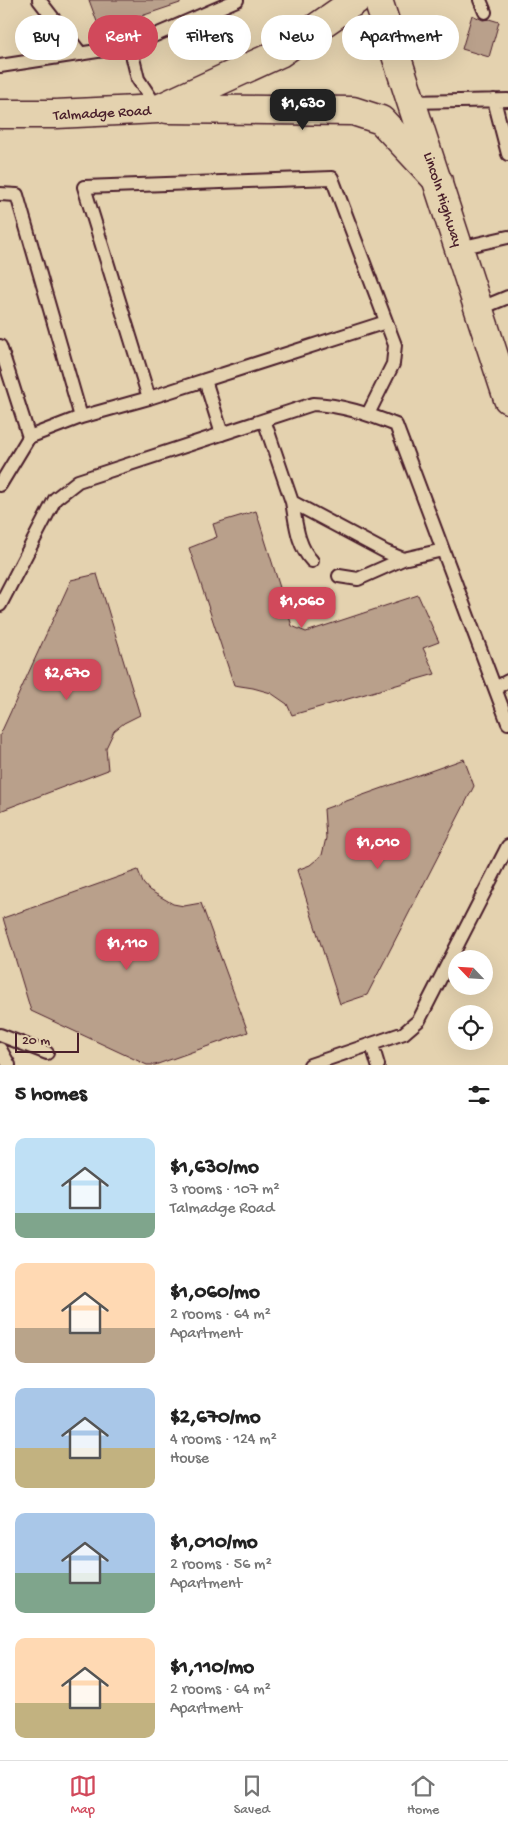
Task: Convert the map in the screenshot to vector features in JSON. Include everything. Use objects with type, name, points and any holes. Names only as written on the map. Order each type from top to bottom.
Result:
[{"type":"street","name":"Talmadge Road","points":[[0,114],[56,114],[158,109],[280,52],[356,0]]},
{"type":"street","name":"Lincoln Highway","points":[[378,0],[508,399]]},
{"type":"street","points":[[158,109],[353,111],[381,120],[438,181]]},
{"type":"lane","points":[[39,0],[81,54]]},
{"type":"lane","points":[[158,34],[237,0]]},
{"type":"lane","points":[[480,0],[485,12]]},
{"type":"lane","points":[[0,66],[88,53]]},
{"type":"lane","points":[[133,60],[138,79],[158,109]]},
{"type":"lane","points":[[494,100],[508,154]]},
{"type":"lane","points":[[411,102],[508,100]]},
{"type":"lane","points":[[149,398],[84,187],[332,178],[395,345],[393,364],[368,414]]},
{"type":"lane","points":[[0,194],[17,195],[81,418]]},
{"type":"lane","points":[[459,248],[508,237]]},
{"type":"lane","points":[[479,309],[508,297]]},
{"type":"lane","points":[[0,485],[29,436],[386,322]]},
{"type":"lane","points":[[0,346],[29,436]]},
{"type":"lane","points":[[205,380],[222,434]]},
{"type":"lane","points":[[0,605],[55,499],[78,481],[313,404],[333,405],[368,414],[396,425],[508,720]]},
{"type":"lane","points":[[264,420],[292,502],[298,536],[306,554],[312,561]]},
{"type":"lane","points":[[292,502],[386,552],[404,558]]},
{"type":"lane","points":[[339,576],[358,579],[404,558],[443,550]]},
{"type":"lane","points":[[495,688],[508,681]]},
{"type":"lane","points":[[318,1064],[404,1033],[419,1020],[508,846]]},
{"type":"lane","points":[[0,1035],[47,1053]]},
{"type":"lane","points":[[372,1045],[378,1065]]},
{"type":"lane","points":[[0,1049],[9,1065]]},
{"type":"building","points":[[89,0],[180,0],[180,3],[144,15],[94,15]]},
{"type":"building","points":[[472,15],[483,20],[489,19],[499,22],[489,57],[462,49]]},
{"type":"building","points":[[256,511],[292,626],[306,632],[418,595],[439,642],[423,648],[435,674],[292,715],[287,704],[271,693],[234,685],[189,548],[217,537],[213,524]]},
{"type":"building","points":[[97,574],[140,715],[124,723],[114,731],[106,748],[108,770],[0,811],[0,735],[71,580]]},
{"type":"building","points":[[464,759],[474,786],[367,995],[340,1004],[297,870],[310,865],[322,855],[326,838],[324,809]]},
{"type":"building","points":[[138,870],[143,883],[149,890],[173,904],[184,906],[201,903],[248,1032],[155,1065],[147,1065],[31,1011],[3,918]]}]
